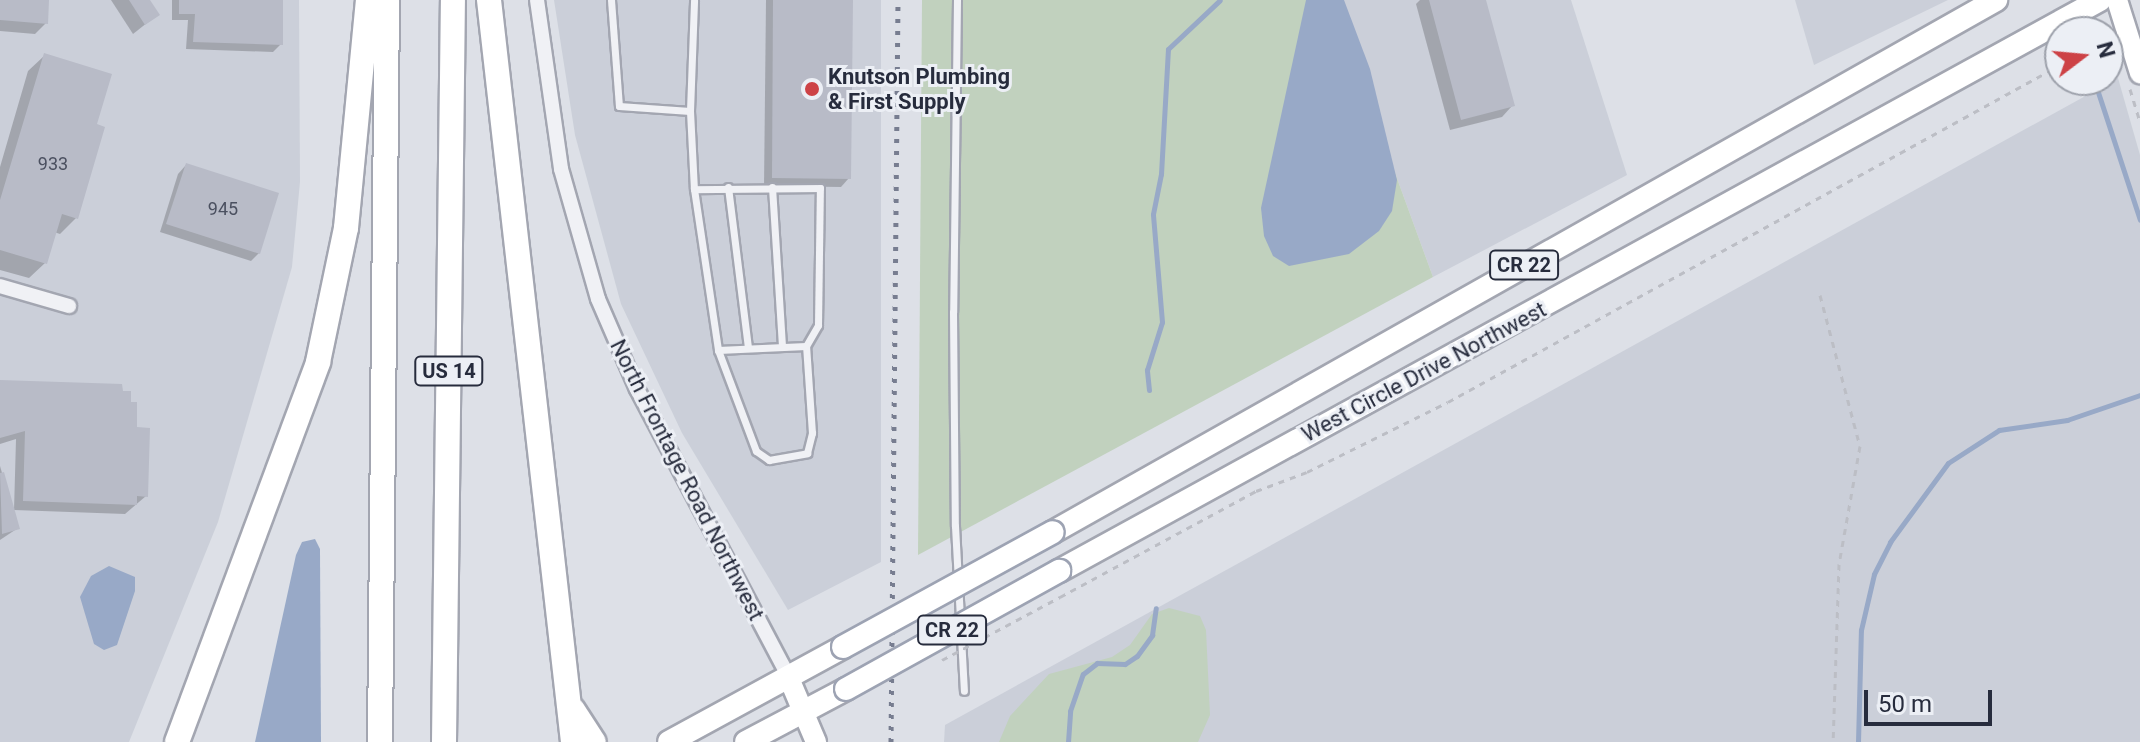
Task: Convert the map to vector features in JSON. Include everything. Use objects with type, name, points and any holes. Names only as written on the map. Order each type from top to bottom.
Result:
[{"type":"highway","points":[[177,742],[290,447],[321,350],[346,228],[368,0]]},
{"type":"highway","name":"US 14","points":[[380,742],[387,0]]},
{"type":"highway","name":"US 14","points":[[444,742],[453,0]]},
{"type":"highway","points":[[489,0],[573,742]]},
{"type":"highway","points":[[567,697],[594,742]]},
{"type":"main road","name":"West Circle Drive Northwest","points":[[669,742],[1053,532],[1996,0]]},
{"type":"main road","name":"West Circle Drive Northwest","points":[[746,742],[2100,0]]},
{"type":"main road","points":[[2117,0],[2140,73]]},
{"type":"main road","points":[[788,676],[816,742]]},
{"type":"street","name":"North Frontage Road Northwest","points":[[537,0],[561,169],[598,299],[637,389],[788,676]]},
{"type":"street","points":[[0,286],[69,306]]},
{"type":"lane","points":[[611,0],[619,106],[690,111]]},
{"type":"lane","points":[[694,0],[690,111],[694,189],[718,350],[756,451],[769,460],[807,453],[812,433],[806,346],[818,325],[820,188],[694,189]]},
{"type":"lane","points":[[957,0],[953,312],[955,526],[964,691]]},
{"type":"lane","points":[[728,187],[748,348]]},
{"type":"lane","points":[[772,187],[782,347]]},
{"type":"lane","points":[[718,350],[806,346]]},
{"type":"path","points":[[935,664],[1256,491],[1307,472],[1448,402],[2044,74]]},
{"type":"path","points":[[1820,295],[1860,446],[1839,564],[1833,742]]},
{"type":"shaded area","points":[[0,0],[299,0],[300,182],[292,267],[218,522],[129,742],[0,742]]},
{"type":"shaded area","points":[[554,0],[881,0],[881,562],[788,610],[682,433],[621,304],[575,135]]},
{"type":"shaded area","points":[[1332,0],[1571,0],[1627,175],[1433,277]]},
{"type":"shaded area","points":[[1795,0],[1948,0],[1814,65]]},
{"type":"shaded area","points":[[2085,96],[2123,96],[2140,155],[2140,742],[944,742],[945,725]]},
{"type":"green space","points":[[922,0],[1332,0],[1433,277],[918,555]]},
{"type":"green space","points":[[1169,608],[1200,616],[1206,630],[1210,715],[1198,742],[999,742],[1010,716],[1049,674],[1112,657],[1130,645],[1152,614]]},
{"type":"water","points":[[1306,0],[1344,0],[1370,69],[1397,180],[1392,211],[1379,231],[1349,254],[1289,266],[1273,256],[1264,236],[1261,208]]},
{"type":"water","points":[[315,539],[320,549],[321,742],[255,742],[296,555],[302,542]]},
{"type":"water","points":[[109,566],[135,577],[135,591],[117,645],[104,650],[94,644],[80,597],[91,576]]},
{"type":"building","points":[[0,0],[49,0],[48,24],[0,20]]},
{"type":"building","points":[[129,0],[150,0],[160,15],[145,25]]},
{"type":"building","points":[[179,0],[283,0],[283,45],[193,42],[195,14],[179,14]]},
{"type":"building","name":"Knutson Plumbing & First Supply","points":[[773,0],[853,0],[851,179],[772,178]]},
{"type":"building","points":[[1429,0],[1486,0],[1515,106],[1461,120]]},
{"type":"building","points":[[44,53],[112,74],[97,124],[105,127],[78,219],[62,214],[47,264],[0,250],[0,200]]},
{"type":"building","points":[[186,163],[279,193],[260,254],[166,224]]},
{"type":"building","points":[[0,380],[122,384],[123,391],[131,391],[131,402],[137,402],[137,427],[150,428],[148,497],[137,496],[137,505],[23,501],[25,431],[0,438]]},
{"type":"building","points":[[4,472],[20,529],[2,534],[0,473]]},
{"type":"waterway","points":[[1149,390],[1147,370],[1162,322],[1153,214],[1161,174],[1168,49],[1220,0]]},
{"type":"waterway","points":[[2099,96],[2140,220]]},
{"type":"waterway","points":[[1858,742],[1861,630],[1874,574],[1890,542],[1948,463],[1999,430],[2067,420],[2140,395]]},
{"type":"waterway","points":[[1068,742],[1070,711],[1083,674],[1097,663],[1125,664],[1137,656],[1152,635],[1156,608]]},
{"type":"railway","points":[[891,742],[898,0]]},
{"type":"place","name":"Knutson Plumbing & First Supply","points":[[812,89]]}]
